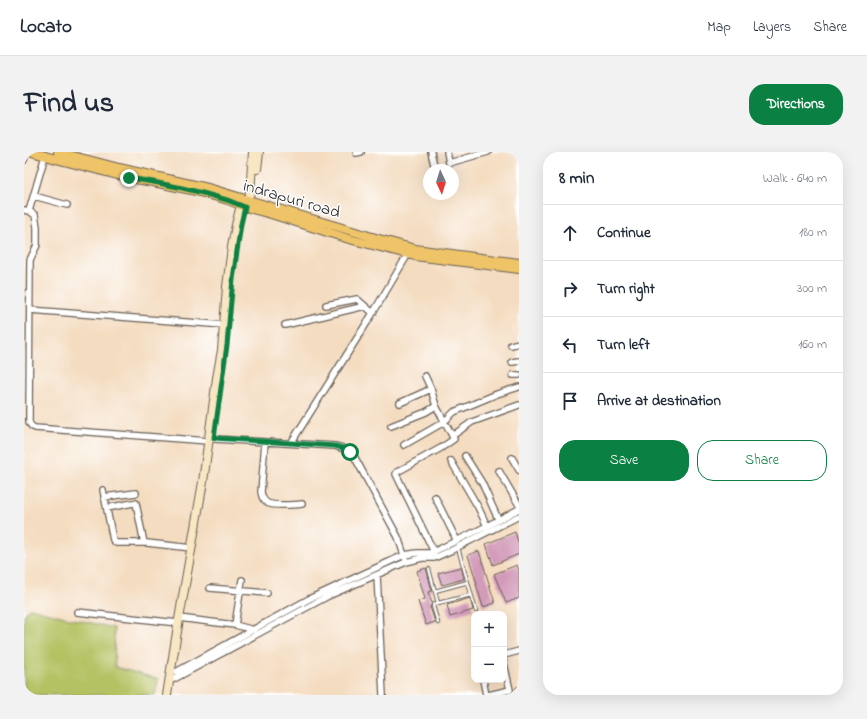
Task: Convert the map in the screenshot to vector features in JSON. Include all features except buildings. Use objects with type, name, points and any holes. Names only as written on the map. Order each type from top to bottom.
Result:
[{"type":"main road","points":[[32,152],[56,160],[129,178],[196,191],[228,200],[246,203]]},
{"type":"main road","name":"indrapuri road","points":[[58,152],[119,168],[208,188],[271,214],[349,239],[408,254],[519,269]]},
{"type":"main road","name":"indrapuri road","points":[[246,203],[415,249],[519,263]]},
{"type":"street","points":[[24,160],[26,152]]},
{"type":"street","points":[[172,695],[180,620],[201,509],[211,440],[222,350],[232,247],[236,224],[250,193],[257,152]]},
{"type":"street","points":[[431,152],[434,164]]},
{"type":"street","points":[[447,152],[449,162],[470,154],[488,152]]},
{"type":"street","points":[[45,156],[34,196],[26,210],[35,215],[37,228],[37,245],[30,260],[30,310],[27,357],[29,422],[32,427],[211,440],[335,446],[346,449],[354,456],[398,537],[406,562]]},
{"type":"street","points":[[34,196],[67,205]]},
{"type":"street","points":[[211,440],[227,345],[233,279],[241,224],[246,203]]},
{"type":"street","points":[[290,443],[373,313],[408,254]]},
{"type":"street","points":[[326,305],[357,299],[373,313]]},
{"type":"street","points":[[285,325],[365,306]]},
{"type":"street","points":[[30,310],[224,325]]},
{"type":"street","points":[[511,345],[519,343]]},
{"type":"street","points":[[512,362],[519,361]]},
{"type":"street","points":[[425,376],[432,389],[436,406],[454,439],[396,474],[434,552]]},
{"type":"street","points":[[404,445],[444,422],[454,412],[497,394],[519,387]]},
{"type":"street","points":[[400,403],[432,389]]},
{"type":"street","points":[[452,436],[472,422],[519,405]]},
{"type":"street","points":[[391,426],[426,412],[436,406]]},
{"type":"street","points":[[265,442],[261,492],[262,497],[269,504],[274,505],[302,504]]},
{"type":"street","points":[[465,456],[482,484],[498,519]]},
{"type":"street","points":[[512,458],[519,470]]},
{"type":"street","points":[[451,460],[487,526]]},
{"type":"street","points":[[499,471],[519,505]]},
{"type":"street","points":[[102,490],[114,542],[144,543],[192,548]]},
{"type":"street","points":[[104,497],[136,493]]},
{"type":"street","points":[[435,497],[457,541]]},
{"type":"street","points":[[107,508],[136,503],[144,543]]},
{"type":"street","points":[[167,695],[192,548],[201,509]]},
{"type":"street","points":[[175,676],[318,594],[404,555],[434,552],[519,509]]},
{"type":"street","points":[[175,676],[262,632],[322,599],[406,562],[422,558],[434,558],[458,548],[519,516]]},
{"type":"street","points":[[377,575],[383,695]]},
{"type":"street","points":[[236,626],[242,580]]},
{"type":"street","points":[[210,588],[267,593]]},
{"type":"street","points":[[77,612],[236,626],[262,632]]},
{"type":"street","points":[[507,654],[519,651]]},
{"type":"street","points":[[484,683],[487,695],[510,690],[507,676]]},
{"type":"lane","points":[[458,548],[476,611]]},
{"type":"lane","points":[[429,569],[438,603]]},
{"type":"lane","points":[[435,591],[468,582]]},
{"type":"lane","points":[[438,623],[433,605],[471,595]]},
{"type":"green space","points":[[30,608],[114,628],[115,667],[158,679],[155,695],[24,695],[24,615]]},
{"type":"route","points":[[129,178],[196,191],[228,200],[245,207],[233,279],[227,345],[214,438],[335,446],[346,449],[350,452]]}]
